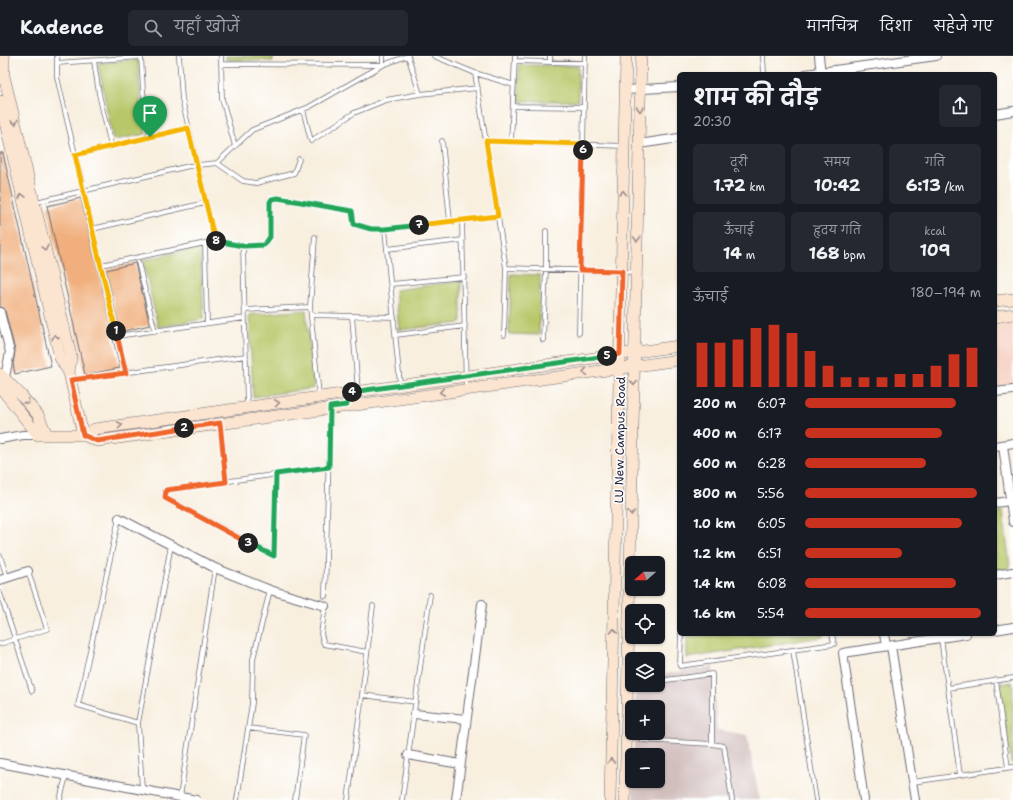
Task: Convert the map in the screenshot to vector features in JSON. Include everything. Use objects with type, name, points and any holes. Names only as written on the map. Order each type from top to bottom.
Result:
[{"type":"street","points":[[4,56],[4,76],[71,356],[70,376],[83,435]]},
{"type":"street","name":"LU New Campus Road","points":[[610,800],[626,56]]},
{"type":"street","name":"LU New Campus Road","points":[[631,652],[641,56]]},
{"type":"street","points":[[819,56],[821,72]]},
{"type":"street","points":[[828,72],[936,56]]},
{"type":"street","points":[[626,90],[677,87]]},
{"type":"street","points":[[0,100],[60,358],[70,376]]},
{"type":"street","points":[[997,114],[1013,111]]},
{"type":"street","points":[[640,144],[677,138]]},
{"type":"street","points":[[997,301],[1013,299]]},
{"type":"street","points":[[0,312],[10,352],[2,382],[38,415],[43,435]]},
{"type":"street","points":[[997,317],[1013,314]]},
{"type":"street","points":[[83,435],[95,429],[677,346]]},
{"type":"street","points":[[0,439],[23,434],[83,435],[97,441],[466,388],[677,360]]},
{"type":"street","points":[[997,392],[1013,390]]},
{"type":"street","points":[[347,405],[352,392]]},
{"type":"street","points":[[1013,443],[999,446],[1013,522]]},
{"type":"street","points":[[997,503],[1010,501]]},
{"type":"street","points":[[119,518],[215,568],[270,590],[325,606]]},
{"type":"street","points":[[4,578],[28,571]]},
{"type":"street","points":[[997,575],[1013,572]]},
{"type":"street","points":[[456,800],[482,604]]},
{"type":"street","points":[[997,630],[1013,627]]},
{"type":"street","points":[[885,636],[889,646],[914,800]]},
{"type":"street","points":[[864,800],[843,653],[954,636]]},
{"type":"street","name":"LU New Campus Road","points":[[625,800],[630,692]]},
{"type":"street","points":[[414,714],[466,718]]},
{"type":"street","points":[[408,755],[460,764]]},
{"type":"street","points":[[0,763],[196,800]]},
{"type":"lane","points":[[57,56],[57,77],[126,373]]},
{"type":"lane","points":[[57,63],[141,56],[143,91],[150,137]]},
{"type":"lane","points":[[179,56],[182,99],[196,165],[215,241]]},
{"type":"lane","points":[[221,56],[222,99],[235,146]]},
{"type":"lane","points":[[383,56],[383,65]]},
{"type":"lane","points":[[34,202],[189,166],[217,163],[252,130],[303,110],[383,65],[407,56],[420,94]]},
{"type":"lane","points":[[434,56],[475,73],[514,85]]},
{"type":"lane","points":[[511,142],[515,56]]},
{"type":"lane","points":[[550,56],[550,62]]},
{"type":"lane","points":[[579,333],[585,56]]},
{"type":"lane","points":[[762,56],[764,72]]},
{"type":"lane","points":[[94,61],[111,146]]},
{"type":"lane","points":[[515,61],[584,63]]},
{"type":"lane","points":[[221,64],[383,65]]},
{"type":"lane","points":[[475,73],[506,268],[504,335]]},
{"type":"lane","points":[[303,110],[311,141],[354,113],[386,100],[420,94],[478,88]]},
{"type":"lane","points":[[513,106],[584,107]]},
{"type":"lane","points":[[75,155],[188,128]]},
{"type":"lane","points":[[442,141],[450,221]]},
{"type":"lane","points":[[486,141],[624,146]]},
{"type":"lane","points":[[217,163],[243,181],[256,183],[294,173],[299,159]]},
{"type":"lane","points":[[101,266],[215,241],[243,246],[264,245],[270,237],[270,202],[272,199],[278,198],[352,211],[354,224],[371,229],[385,229],[498,216]]},
{"type":"lane","points":[[92,229],[206,203]]},
{"type":"lane","points":[[462,220],[466,388]]},
{"type":"lane","points":[[385,229],[400,385]]},
{"type":"lane","points":[[543,340],[546,231]]},
{"type":"lane","points":[[315,237],[310,307],[319,397]]},
{"type":"lane","points":[[387,249],[463,240]]},
{"type":"lane","points":[[205,243],[208,324]]},
{"type":"lane","points":[[243,246],[247,407]]},
{"type":"lane","points":[[137,258],[155,331]]},
{"type":"lane","points":[[506,268],[637,272]]},
{"type":"lane","points":[[391,284],[464,277]]},
{"type":"lane","points":[[244,310],[310,307]]},
{"type":"lane","points":[[311,315],[394,317]]},
{"type":"lane","points":[[352,316],[352,392]]},
{"type":"lane","points":[[117,336],[245,318]]},
{"type":"lane","points":[[396,335],[465,326]]},
{"type":"lane","points":[[70,376],[126,373],[246,356]]},
{"type":"lane","points":[[325,596],[330,407]]},
{"type":"lane","points":[[220,423],[226,482]]},
{"type":"lane","points":[[276,474],[274,556],[165,498],[166,490],[276,474],[329,467]]},
{"type":"lane","points":[[119,518],[78,705],[138,723]]},
{"type":"lane","points":[[142,790],[138,723],[171,544]]},
{"type":"lane","points":[[0,556],[4,578]]},
{"type":"lane","points":[[180,797],[215,568]]},
{"type":"lane","points":[[0,644],[47,629],[28,571]]},
{"type":"lane","points":[[237,800],[252,703],[253,659],[270,590]]},
{"type":"lane","points":[[0,593],[32,691]]},
{"type":"lane","points":[[402,800],[430,595]]},
{"type":"lane","points":[[325,606],[322,634],[324,644],[367,652]]},
{"type":"lane","points":[[348,800],[373,606]]},
{"type":"lane","points":[[681,636],[680,666],[834,644],[832,636]]},
{"type":"lane","points":[[941,638],[960,775]]},
{"type":"lane","points":[[793,650],[816,800]]},
{"type":"lane","points":[[665,680],[712,674],[712,744]]},
{"type":"lane","points":[[948,688],[1013,678]]},
{"type":"lane","points":[[912,783],[1011,768],[996,680]]},
{"type":"lane","points":[[613,686],[625,685]]},
{"type":"lane","points":[[362,695],[416,702]]},
{"type":"lane","points":[[248,728],[304,735],[295,800]]},
{"type":"lane","points":[[642,740],[724,746],[732,800]]},
{"type":"lane","points":[[60,800],[66,776]]},
{"type":"shaded area","points":[[1013,323],[1013,385],[997,387],[997,326]]},
{"type":"shaded area","points":[[713,667],[717,730],[747,735],[760,800],[633,800],[633,788],[665,788],[665,748],[634,748],[634,740],[665,740],[665,700],[635,700],[635,692],[665,692],[665,674]]},
{"type":"green space","points":[[226,56],[273,56],[273,61],[226,60]]},
{"type":"green space","points":[[138,60],[141,106],[146,134],[113,140],[98,63]]},
{"type":"green space","points":[[519,65],[578,66],[578,101],[519,101]]},
{"type":"green space","points":[[200,247],[204,319],[158,327],[143,260]]},
{"type":"green space","points":[[511,274],[540,275],[539,335],[509,334]]},
{"type":"green space","points":[[461,281],[461,323],[399,330],[395,290]]},
{"type":"green space","points":[[306,310],[314,388],[253,397],[249,315]]},
{"type":"green space","points":[[1003,511],[1010,568],[997,570],[997,512]]},
{"type":"green space","points":[[687,636],[823,636],[823,637],[687,658]]},
{"type":"green space","points":[[1013,682],[1013,763],[1011,763],[1000,684]]},
{"type":"building","points":[[0,153],[3,153],[51,366],[15,374],[13,364],[15,351],[4,308],[0,307]]},
{"type":"building","points":[[81,198],[120,368],[85,375],[47,206]]},
{"type":"building","points":[[135,263],[150,325],[120,332],[106,270]]},
{"type":"route","points":[[188,128],[215,241],[243,246],[264,245],[268,241],[270,237],[270,202],[272,199],[278,198],[352,211],[354,224],[371,229],[385,229],[498,216],[486,141],[583,144],[580,270],[622,271],[620,354],[347,393],[347,405],[330,407],[329,467],[276,474],[274,556],[165,498],[166,490],[226,482],[220,423],[97,441],[83,435],[71,380],[126,373],[75,155],[150,137],[188,128]]}]
